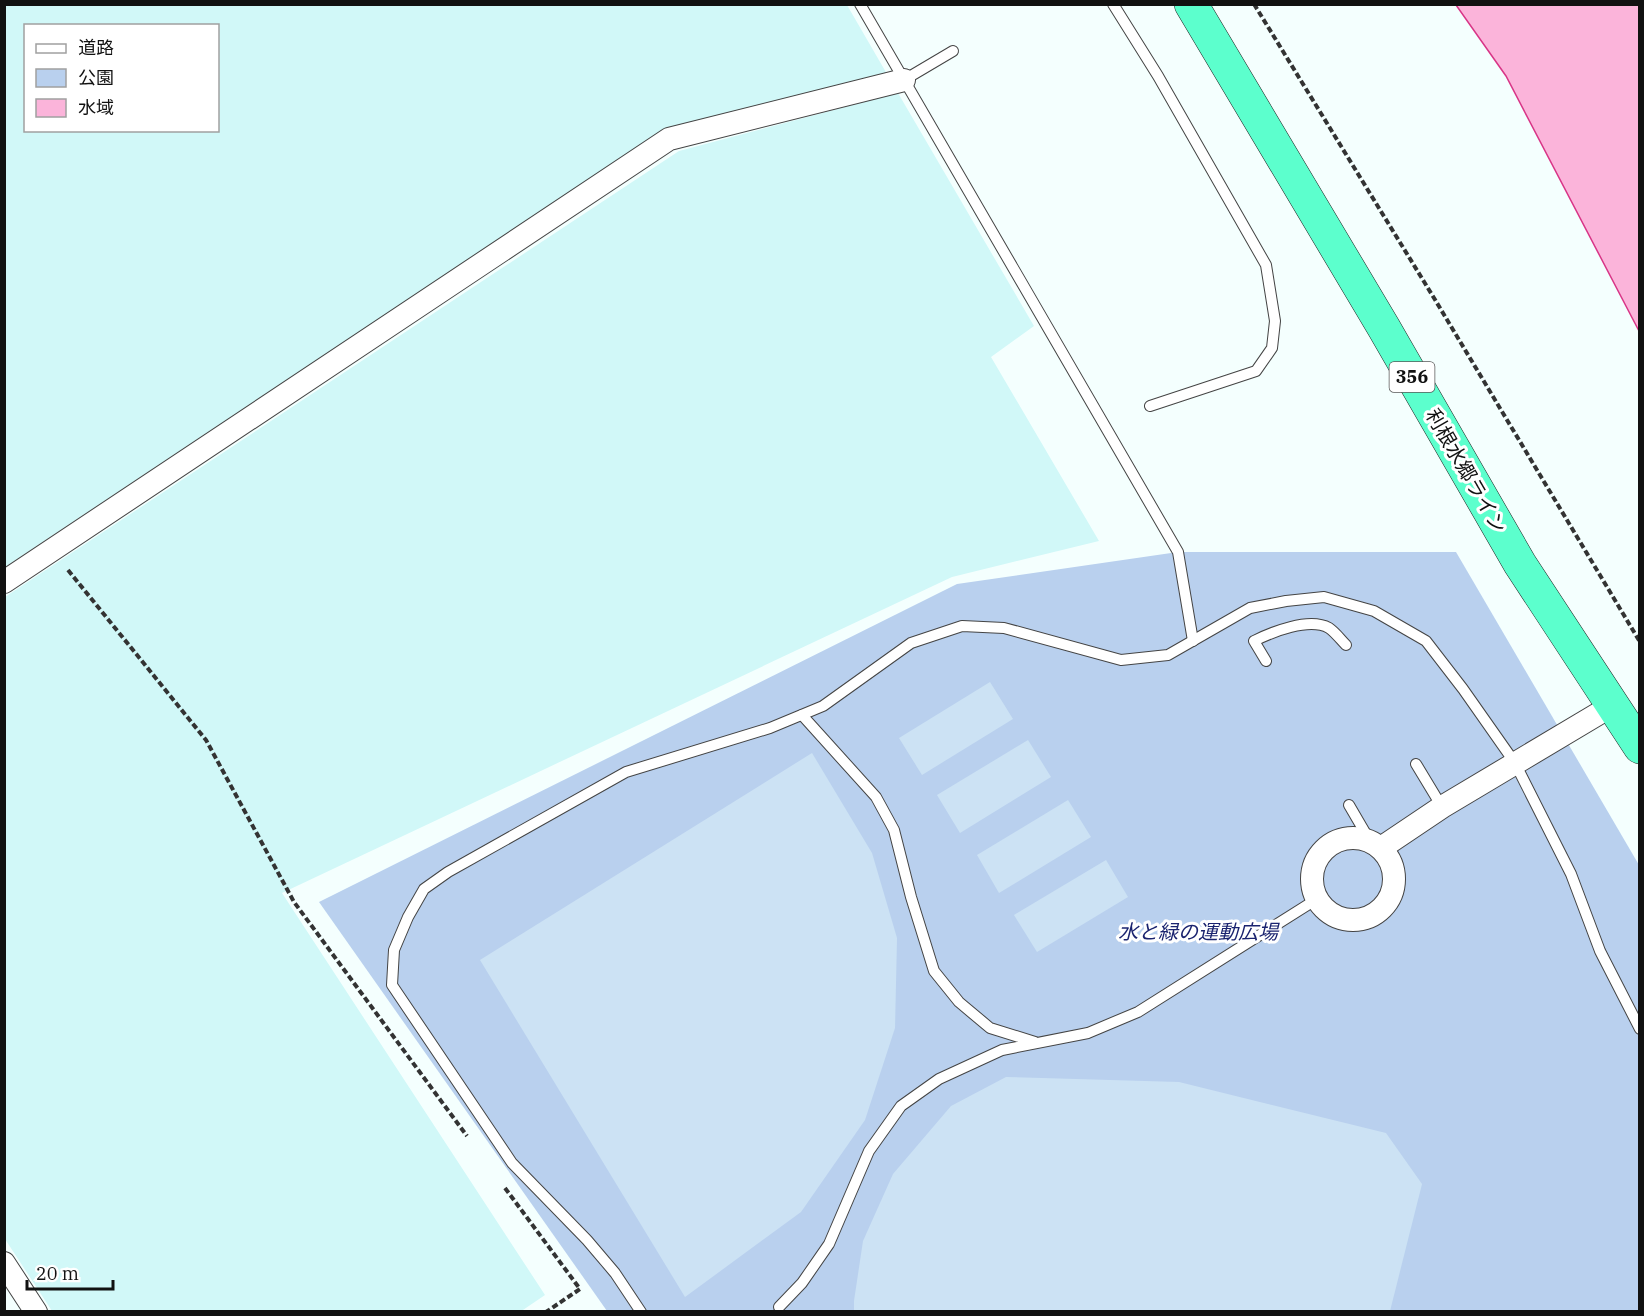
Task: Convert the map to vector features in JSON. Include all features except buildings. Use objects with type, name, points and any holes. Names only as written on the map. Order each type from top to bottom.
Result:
[{"type":"highway","name":"利根水郷ライン","points":[[1191,4],[1384,328],[1520,564],[1640,747]]},
{"type":"street","points":[[4,582],[669,139],[903,80]]},
{"type":"street","points":[[1375,845],[1613,705]]},
{"type":"street","points":[[1345,838],[1358,838],[1375,845],[1389,858],[1393,871],[1394,884],[1383,907],[1373,915],[1348,920],[1325,909],[1317,899],[1312,887],[1312,874],[1316,861],[1323,851],[1333,843],[1345,838]]},
{"type":"street","points":[[4,1263],[36,1311]]},
{"type":"lane","points":[[860,4],[1178,552],[1193,641]]},
{"type":"lane","points":[[1113,4],[1158,76],[1266,266],[1275,321],[1272,348],[1256,371],[1150,406]]},
{"type":"lane","points":[[903,80],[953,51]]},
{"type":"lane","points":[[641,1311],[615,1273],[587,1240],[513,1163],[392,985],[394,950],[408,917],[424,889],[448,872],[626,772],[770,728],[823,706],[911,643],[962,626],[1004,628],[1121,660],[1168,655],[1250,609],[1286,601],[1324,597],[1374,611],[1426,641],[1515,763],[1571,874],[1600,951],[1640,1029]]},
{"type":"lane","points":[[1266,661],[1254,641],[1274,630],[1308,624],[1328,627],[1346,645]]},
{"type":"lane","points":[[802,715],[876,798],[894,830],[910,897],[934,971],[959,1002],[990,1028],[1038,1043]]},
{"type":"lane","points":[[1416,765],[1442,807]]},
{"type":"lane","points":[[1349,805],[1375,845]]},
{"type":"lane","points":[[779,1307],[802,1283],[830,1244],[869,1151],[901,1106],[939,1079],[991,1054],[1088,1034],[1138,1012],[1317,899]]},
{"type":"path","points":[[1254,4],[1434,298],[1640,642]]},
{"type":"path","points":[[53,550],[86,595],[206,740],[294,902],[469,1138]]},
{"type":"path","points":[[504,1185],[580,1289],[546,1311]]},
{"type":"shaded area","points":[[4,5],[847,5],[887,74],[664,129],[5,567]]},
{"type":"shaded area","points":[[898,93],[1034,326],[991,357],[1099,541],[952,577],[282,893],[545,1295],[520,1312],[52,1311],[5,1239],[5,597],[679,151]]},
{"type":"shaded area","points":[[990,682],[1013,719],[922,775],[899,738]]},
{"type":"shaded area","points":[[1028,740],[1051,777],[960,833],[937,795]]},
{"type":"shaded area","points":[[812,753],[872,853],[897,938],[895,1028],[865,1120],[801,1212],[685,1297],[480,960]]},
{"type":"shaded area","points":[[1068,800],[1091,837],[999,893],[977,855]]},
{"type":"shaded area","points":[[1106,860],[1128,897],[1037,952],[1014,915]]},
{"type":"shaded area","points":[[1006,1077],[1179,1082],[1386,1133],[1422,1184],[1390,1311],[854,1311],[863,1241],[893,1174],[951,1106]]},
{"type":"green space","name":"水と緑の運動広場","points":[[1178,552],[1456,552],[1639,865],[1639,1311],[607,1311],[319,902],[957,584]]},
{"type":"water","points":[[1456,5],[1639,5],[1639,331],[1506,76]]}]
